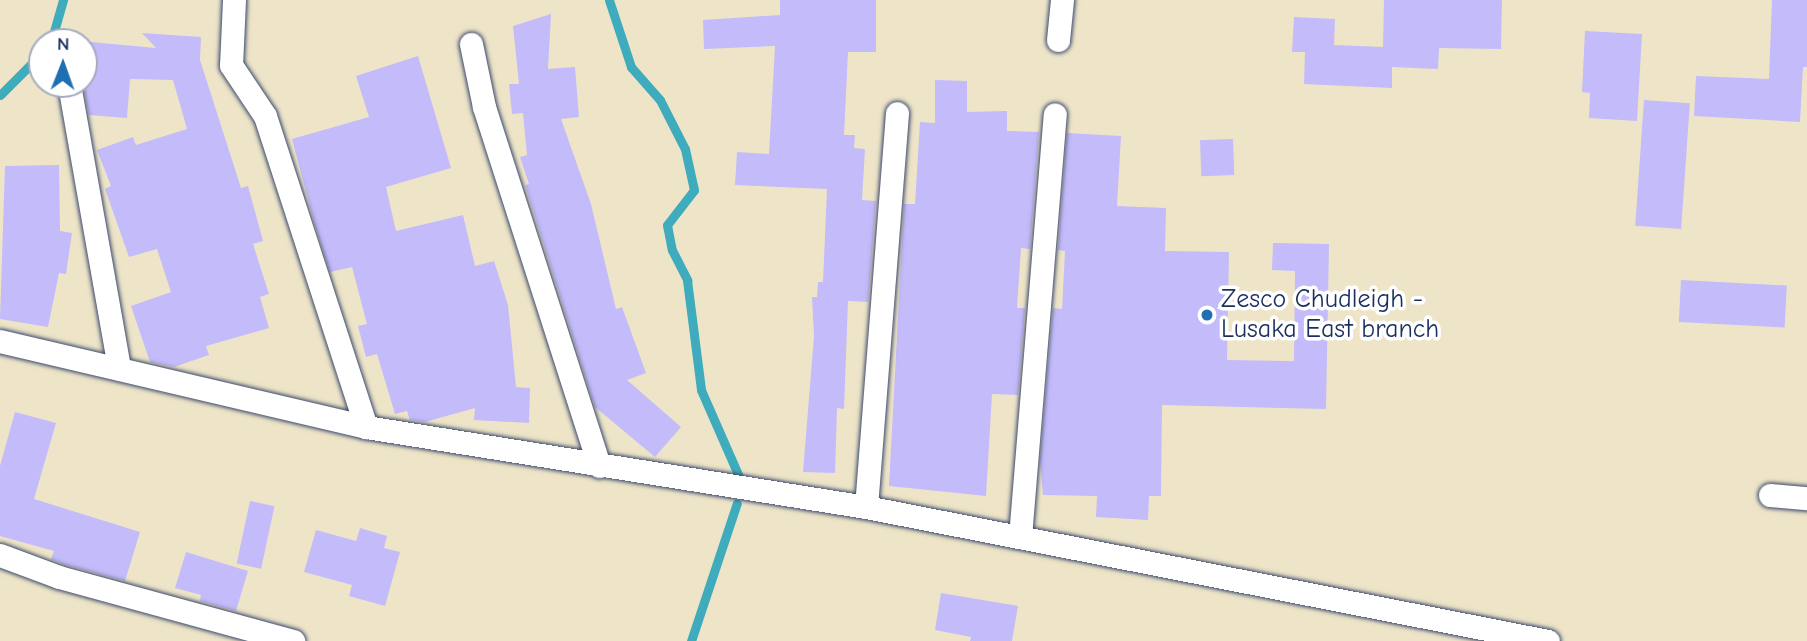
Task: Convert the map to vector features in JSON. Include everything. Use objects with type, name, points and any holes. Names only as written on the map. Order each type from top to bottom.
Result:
[{"type":"street","points":[[234,0],[231,65],[265,116],[366,427]]},
{"type":"street","points":[[1058,40],[1062,0]]},
{"type":"street","points":[[471,44],[484,107],[599,466]]},
{"type":"street","points":[[71,98],[119,369]]},
{"type":"street","points":[[866,507],[897,113]]},
{"type":"street","points":[[1020,537],[1055,114]]},
{"type":"street","points":[[0,341],[366,427],[866,507],[1548,641]]},
{"type":"street","points":[[1770,495],[1807,498]]},
{"type":"street","points":[[0,555],[59,577],[293,641]]},
{"type":"building","points":[[780,0],[876,0],[876,52],[848,52],[844,135],[855,135],[854,148],[865,149],[862,200],[876,201],[868,302],[848,301],[844,409],[837,408],[835,473],[803,472],[814,336],[812,297],[817,297],[818,282],[823,282],[827,189],[735,185],[737,152],[769,154],[775,46],[704,49],[703,20],[780,15]]},
{"type":"building","points":[[1384,0],[1502,0],[1501,49],[1439,48],[1438,69],[1392,67],[1392,88],[1304,84],[1305,52],[1292,52],[1294,17],[1335,19],[1334,45],[1383,47]]},
{"type":"building","points":[[1772,0],[1807,0],[1807,67],[1803,67],[1800,122],[1694,116],[1696,76],[1769,79]]},
{"type":"building","points":[[551,14],[548,69],[575,67],[579,117],[561,119],[591,204],[616,309],[622,307],[646,373],[627,380],[681,427],[655,457],[595,407],[525,185],[529,184],[520,157],[527,155],[523,113],[512,114],[509,84],[519,84],[513,26]]},
{"type":"building","points":[[1585,31],[1642,34],[1637,121],[1589,118],[1590,93],[1582,92]]},
{"type":"building","points":[[142,33],[201,37],[200,60],[241,188],[248,186],[263,241],[253,244],[269,294],[260,297],[269,328],[206,346],[209,355],[174,367],[150,362],[131,306],[171,292],[157,249],[129,257],[105,189],[111,186],[97,150],[133,137],[136,145],[187,129],[173,80],[130,79],[127,118],[89,115],[86,98],[98,98],[98,43],[156,48]]},
{"type":"building","points":[[418,56],[451,168],[386,187],[396,231],[463,215],[475,266],[494,261],[508,305],[516,387],[530,388],[529,423],[474,420],[475,408],[425,422],[410,420],[407,411],[395,414],[377,354],[366,357],[358,326],[367,324],[352,267],[330,272],[315,225],[292,139],[369,117],[356,76]]},
{"type":"building","points":[[935,80],[967,81],[967,112],[1007,111],[1007,131],[1039,132],[1030,249],[1021,248],[1017,308],[1025,308],[1018,395],[992,394],[986,496],[889,486],[904,204],[915,204],[920,122],[935,123]]},
{"type":"building","points":[[1644,100],[1690,103],[1681,229],[1635,226]]},
{"type":"building","points":[[1067,133],[1121,136],[1117,206],[1166,208],[1165,251],[1229,252],[1227,360],[1294,361],[1295,271],[1272,270],[1273,243],[1329,244],[1326,409],[1162,405],[1161,496],[1149,496],[1148,520],[1096,517],[1097,496],[1043,495],[1040,460],[1053,308],[1062,309],[1065,251],[1058,250]]},
{"type":"building","points":[[1233,139],[1234,175],[1201,176],[1200,140]]},
{"type":"building","points":[[59,165],[60,231],[72,233],[66,274],[59,273],[48,327],[0,319],[5,166]]},
{"type":"building","points":[[1681,280],[1787,286],[1785,327],[1679,322]]},
{"type":"building","points":[[15,412],[56,423],[34,499],[140,532],[125,581],[63,564],[51,559],[54,551],[0,536],[0,466]]},
{"type":"building","points":[[250,501],[274,506],[261,569],[237,564]]},
{"type":"building","points":[[360,528],[387,536],[384,548],[400,552],[385,606],[349,596],[352,585],[304,572],[316,530],[356,541]]},
{"type":"building","points":[[186,552],[248,571],[236,611],[200,601],[201,595],[175,588]]},
{"type":"building","points":[[941,593],[1018,606],[1012,641],[970,641],[971,637],[935,630]]},
{"type":"waterway","points":[[55,28],[63,0]]},
{"type":"waterway","points":[[609,0],[631,67],[660,100],[685,149],[694,190],[667,225],[672,250],[687,280],[701,390],[740,479]]},
{"type":"waterway","points":[[0,95],[28,67]]},
{"type":"waterway","points":[[691,641],[737,503]]},
{"type":"place","name":"Zesco Chudleigh - Lusaka East branch","points":[[1207,315]]}]
